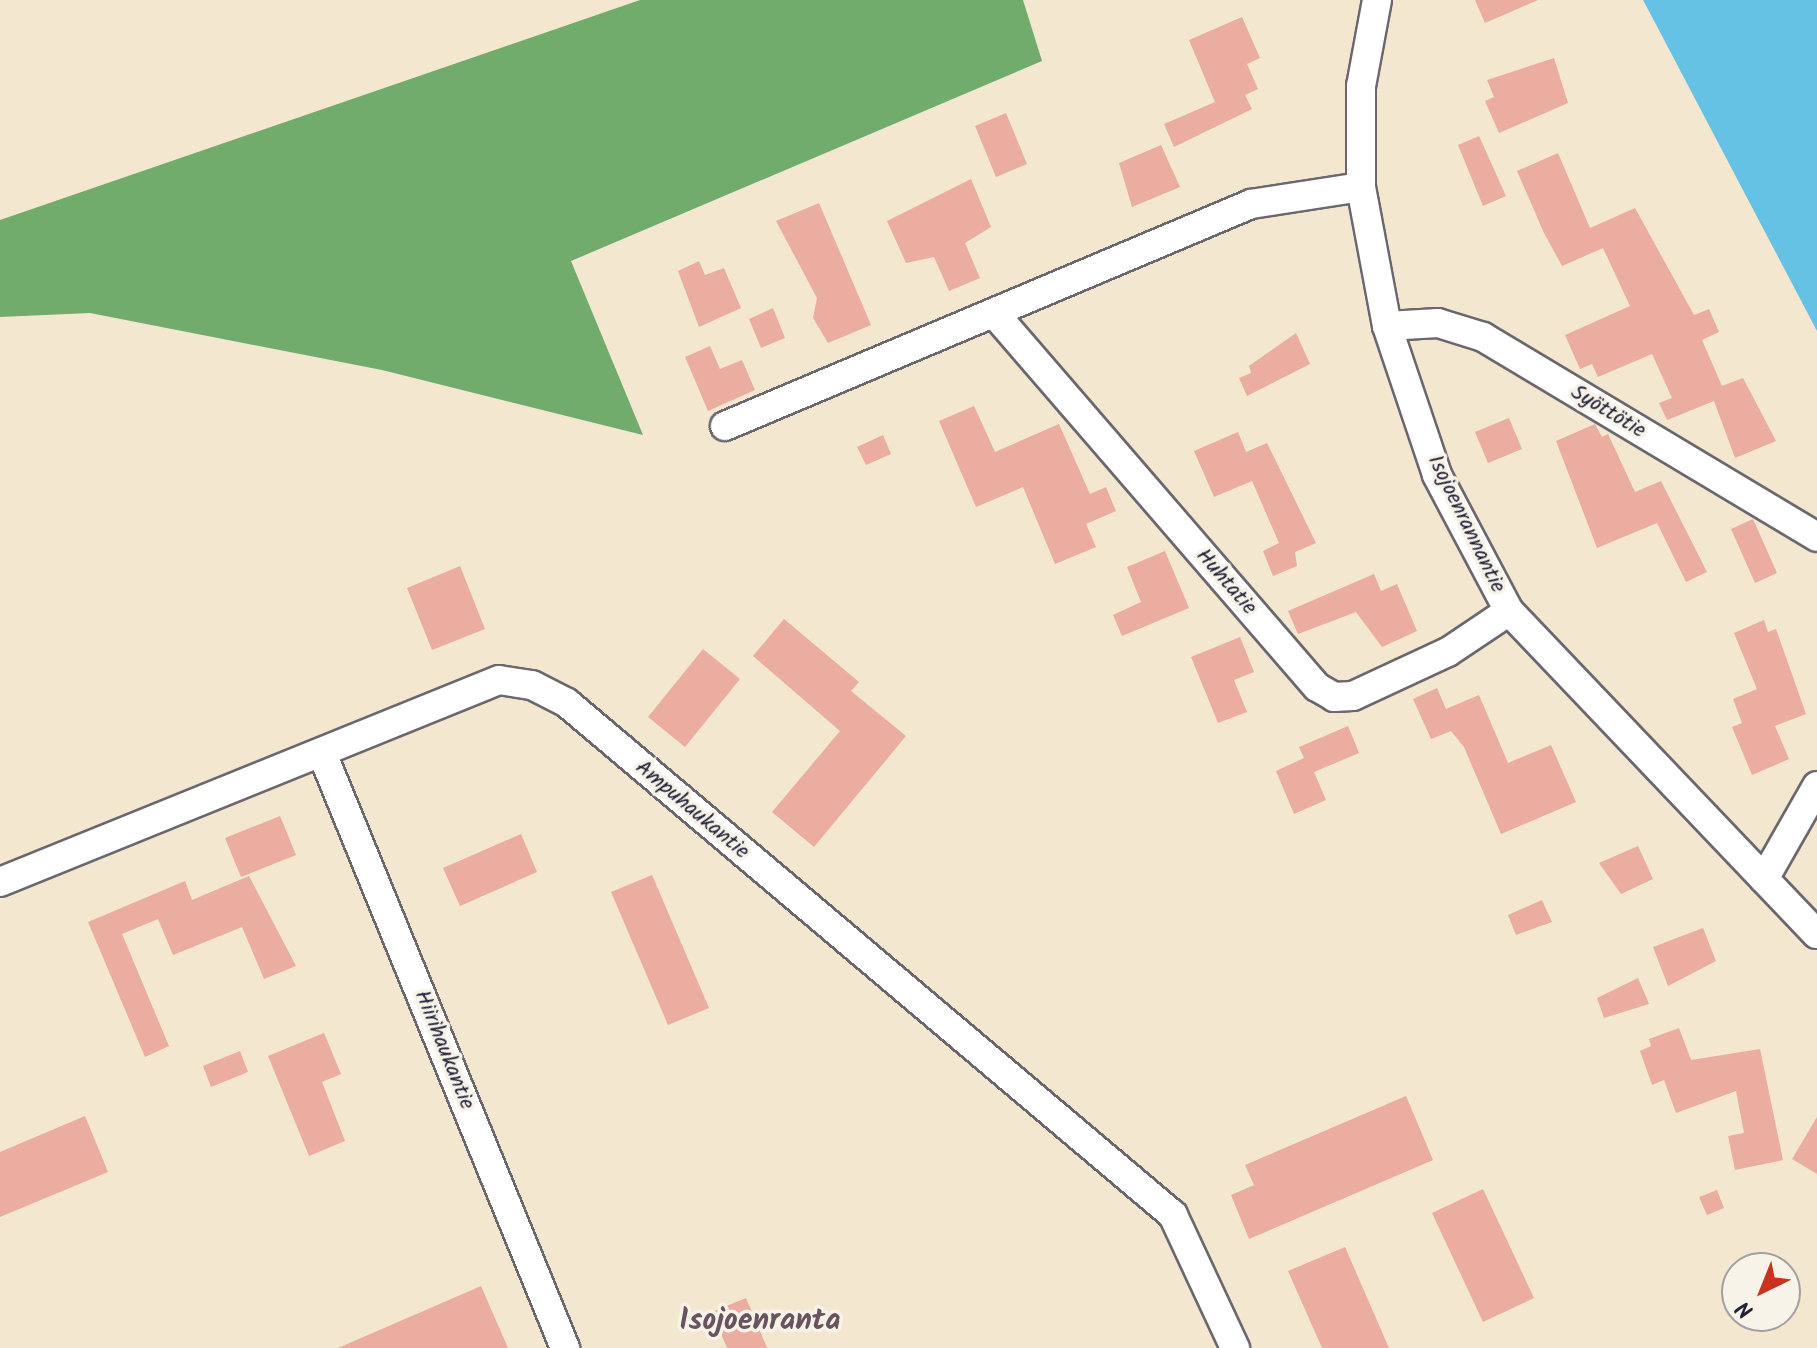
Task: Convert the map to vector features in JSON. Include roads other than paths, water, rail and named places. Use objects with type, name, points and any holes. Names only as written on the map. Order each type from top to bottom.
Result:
[{"type":"street","name":"Isojoenrannantie","points":[[1377,0],[1361,86],[1361,187],[1387,326],[1437,475],[1509,611],[1817,934]]},
{"type":"street","points":[[725,426],[1251,204],[1361,187]]},
{"type":"street","name":"Huhtatie","points":[[994,313],[1317,687],[1334,697],[1353,696],[1448,652],[1509,611]]},
{"type":"street","name":"Syöttötie","points":[[1387,326],[1438,323],[1483,337],[1817,537]]},
{"type":"street","name":"Ampuhaukantie","points":[[0,882],[499,680],[532,685],[567,703],[1173,1215],[1235,1348]]},
{"type":"street","name":"Hiirihaukantie","points":[[322,753],[565,1348]]},
{"type":"street","points":[[1764,879],[1817,786]]},
{"type":"water","points":[[1643,0],[1817,0],[1817,331],[1651,15]]},
{"type":"district","name":"Isojoenranta","points":[[760,1321]]}]
